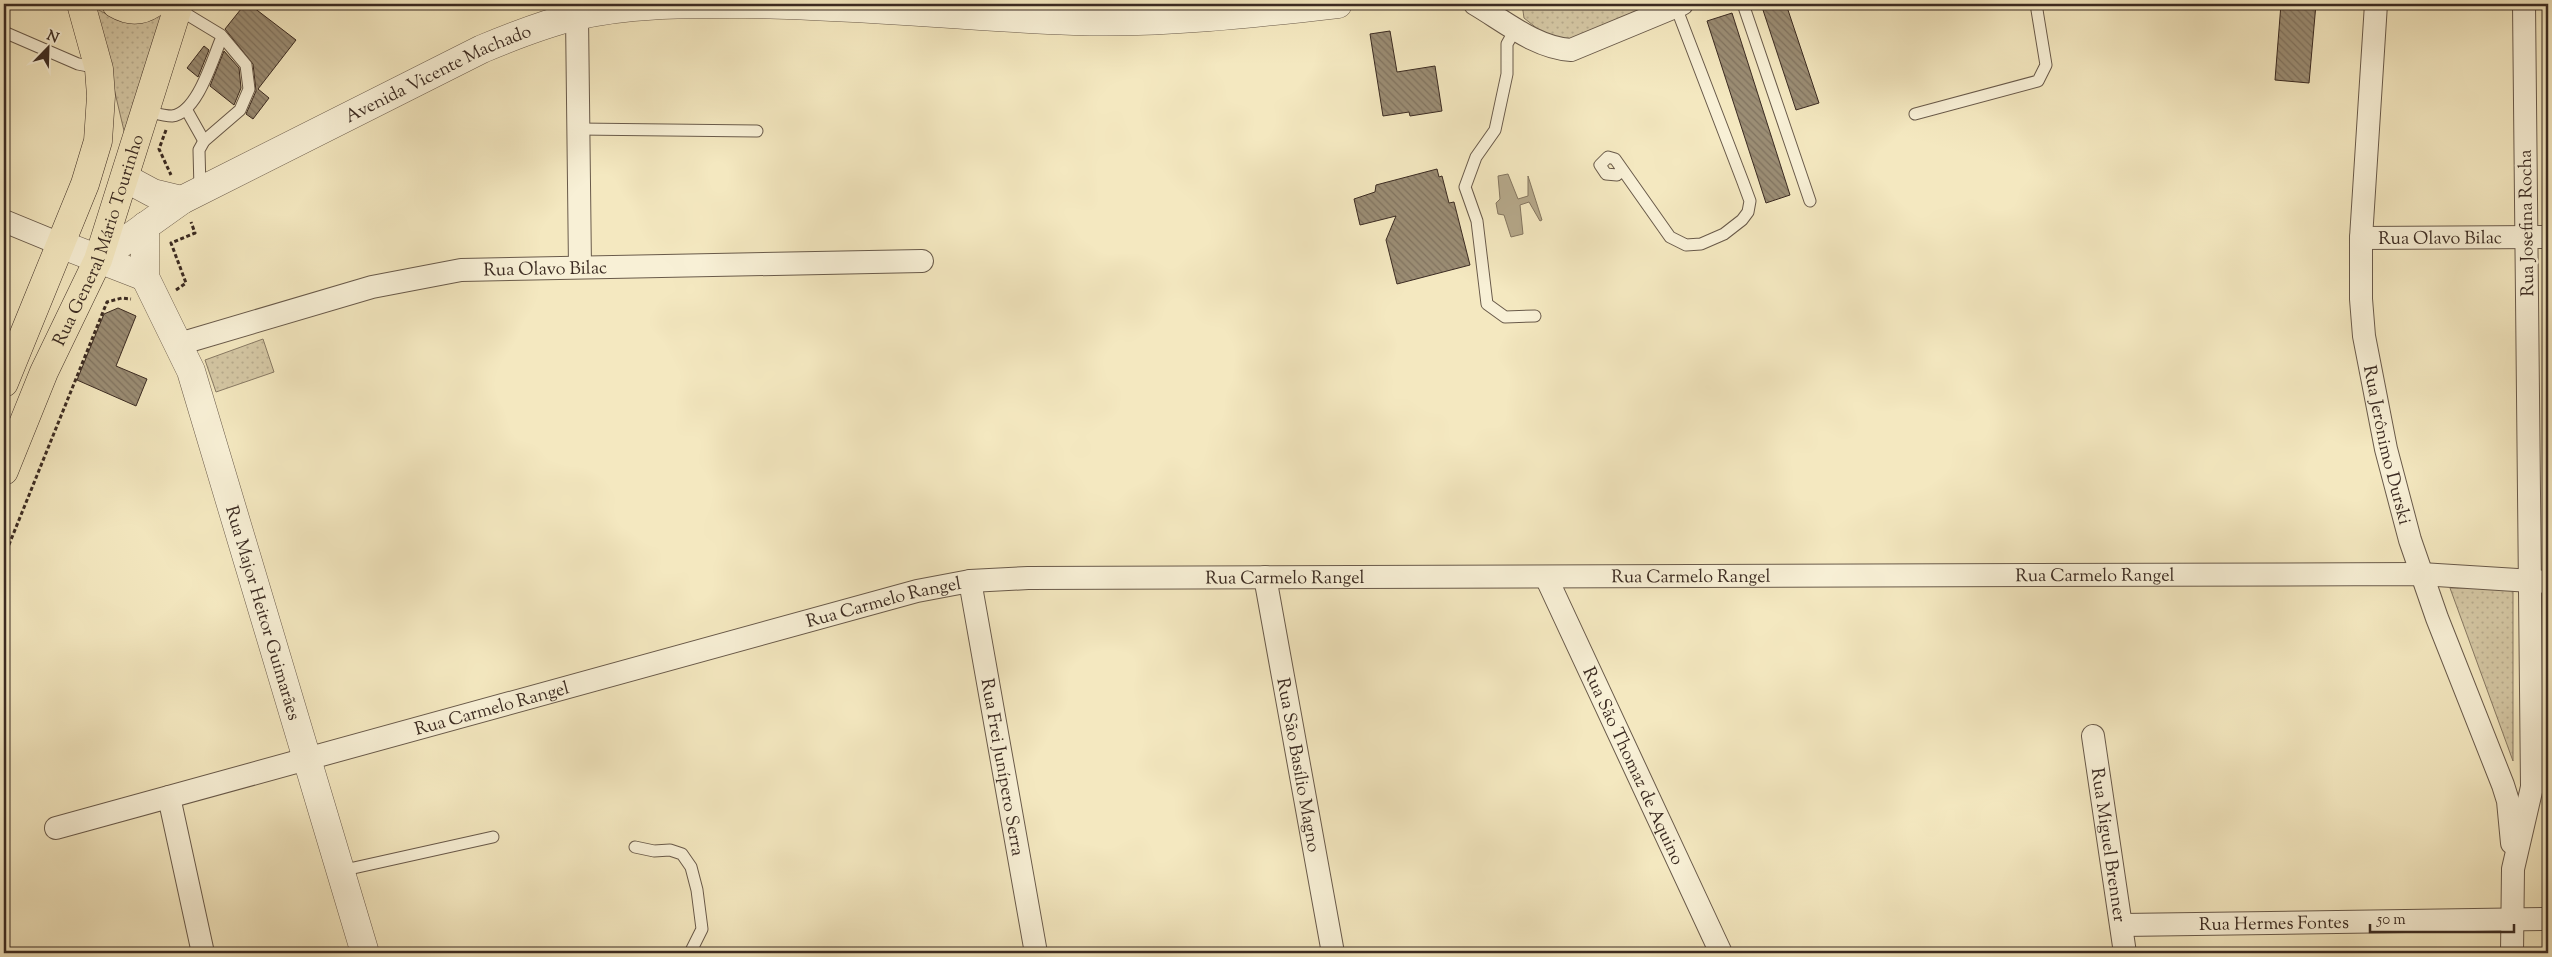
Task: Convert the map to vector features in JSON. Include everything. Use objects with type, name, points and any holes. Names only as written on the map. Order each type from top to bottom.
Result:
[{"type":"main road","points":[[60,244],[85,184],[98,141],[101,96],[99,69],[81,4]]},
{"type":"main road","points":[[116,4],[124,9],[135,11],[170,5]]},
{"type":"main road","name":"Rua General Mário Tourinho","points":[[4,472],[44,372],[98,260],[146,111],[170,5]]},
{"type":"main road","name":"Rua General Mário Tourinho","points":[[4,383],[60,244]]},
{"type":"street","name":"Avenida Vicente Machado","points":[[98,260],[191,196],[482,49],[513,36],[577,16],[622,8],[710,4],[1030,11],[1096,21],[1170,20],[1338,4]]},
{"type":"street","points":[[1475,4],[1549,47],[1571,50],[1679,5]]},
{"type":"street","name":"Rua Jerônimo Durski","points":[[2376,4],[2361,238],[2361,299],[2374,394],[2397,496],[2421,574],[2503,785],[2511,822],[2513,868]]},
{"type":"street","name":"Rua Josefina Rocha","points":[[2512,953],[2513,868],[2532,787],[2539,582],[2537,237],[2524,4]]},
{"type":"street","points":[[577,16],[580,267]]},
{"type":"street","points":[[125,178],[153,193],[191,196]]},
{"type":"street","points":[[4,221],[98,260],[146,277]]},
{"type":"street","name":"Rua Major Heitor Guimarães","points":[[145,226],[146,277],[190,371],[365,953]]},
{"type":"street","name":"Rua Olavo Bilac","points":[[2361,238],[2537,237]]},
{"type":"street","name":"Rua Olavo Bilac","points":[[179,344],[324,300],[418,276],[461,270],[922,261]]},
{"type":"street","name":"Rua Carmelo Rangel","points":[[56,828],[917,591],[970,581],[1028,578],[2421,574],[2539,582]]},
{"type":"street","name":"Rua São Thomaz de Aquino","points":[[1546,576],[1721,953]]},
{"type":"street","name":"Rua São Basílio Magno","points":[[1265,577],[1333,953]]},
{"type":"street","name":"Rua Frei Junípero Serra","points":[[970,581],[1036,953]]},
{"type":"street","name":"Rua Miguel Brenner","points":[[2093,736],[2125,953]]},
{"type":"street","points":[[2503,785],[2532,787]]},
{"type":"street","points":[[169,797],[203,953]]},
{"type":"street","name":"Rua Hermes Fontes","points":[[2122,925],[2548,919]]},
{"type":"lane","points":[[1742,4],[1810,201]]},
{"type":"lane","points":[[1915,114],[2038,81],[2046,65],[2036,4]]},
{"type":"lane","points":[[170,5],[222,37],[246,65],[249,89],[240,110],[204,141],[198,155],[191,196]]},
{"type":"lane","points":[[1622,169],[1670,237],[1686,245],[1701,244],[1724,234],[1748,212],[1750,201],[1746,189],[1679,5]]},
{"type":"lane","points":[[1516,28],[1507,44],[1507,74],[1495,130],[1476,156],[1465,187],[1477,221],[1487,304],[1506,316],[1535,316]]},
{"type":"lane","points":[[4,32],[78,64],[99,69]]},
{"type":"lane","points":[[146,111],[171,116],[192,104],[204,82],[222,37]]},
{"type":"lane","points":[[186,109],[204,141]]},
{"type":"lane","points":[[578,129],[757,131]]},
{"type":"lane","points":[[340,871],[493,837]]},
{"type":"lane","points":[[635,847],[654,851],[670,850],[682,854],[691,867],[697,890],[702,929],[690,953]]},
{"type":"shaded area","points":[[1522,4],[1665,4],[1583,41],[1549,38],[1524,18]]},
{"type":"shaded area","points":[[95,8],[116,19],[132,23],[148,20],[170,11],[125,135]]},
{"type":"shaded area","points":[[1508,174],[1518,199],[1528,196],[1528,176],[1542,220],[1540,221],[1529,202],[1520,205],[1523,234],[1511,237],[1504,215],[1498,214],[1496,203],[1500,199],[1498,176]]},
{"type":"shaded area","points":[[263,339],[274,372],[216,392],[205,360]]},
{"type":"shaded area","points":[[2450,588],[2513,588],[2513,761]]},
{"type":"building","points":[[245,4],[249,4],[296,40],[258,89],[269,98],[253,119],[246,114],[256,91],[253,64],[225,29]]},
{"type":"building","points":[[1761,4],[1786,4],[1819,103],[1796,110]]},
{"type":"building","points":[[2281,4],[2316,4],[2309,83],[2275,80]]},
{"type":"building","points":[[1732,13],[1790,195],[1766,203],[1707,21]]},
{"type":"building","points":[[1390,31],[1397,72],[1435,66],[1442,111],[1410,116],[1409,112],[1383,116],[1370,34]]},
{"type":"building","points":[[204,46],[209,50],[198,77],[187,68]]},
{"type":"building","points":[[224,51],[239,68],[241,88],[234,105],[210,86]]},
{"type":"building","points":[[1437,169],[1439,177],[1442,176],[1449,203],[1454,202],[1470,265],[1397,284],[1386,240],[1396,216],[1360,225],[1354,199],[1375,192],[1376,185]]},
{"type":"building","points":[[118,308],[136,316],[116,366],[147,379],[136,406],[77,380],[104,314]]}]
